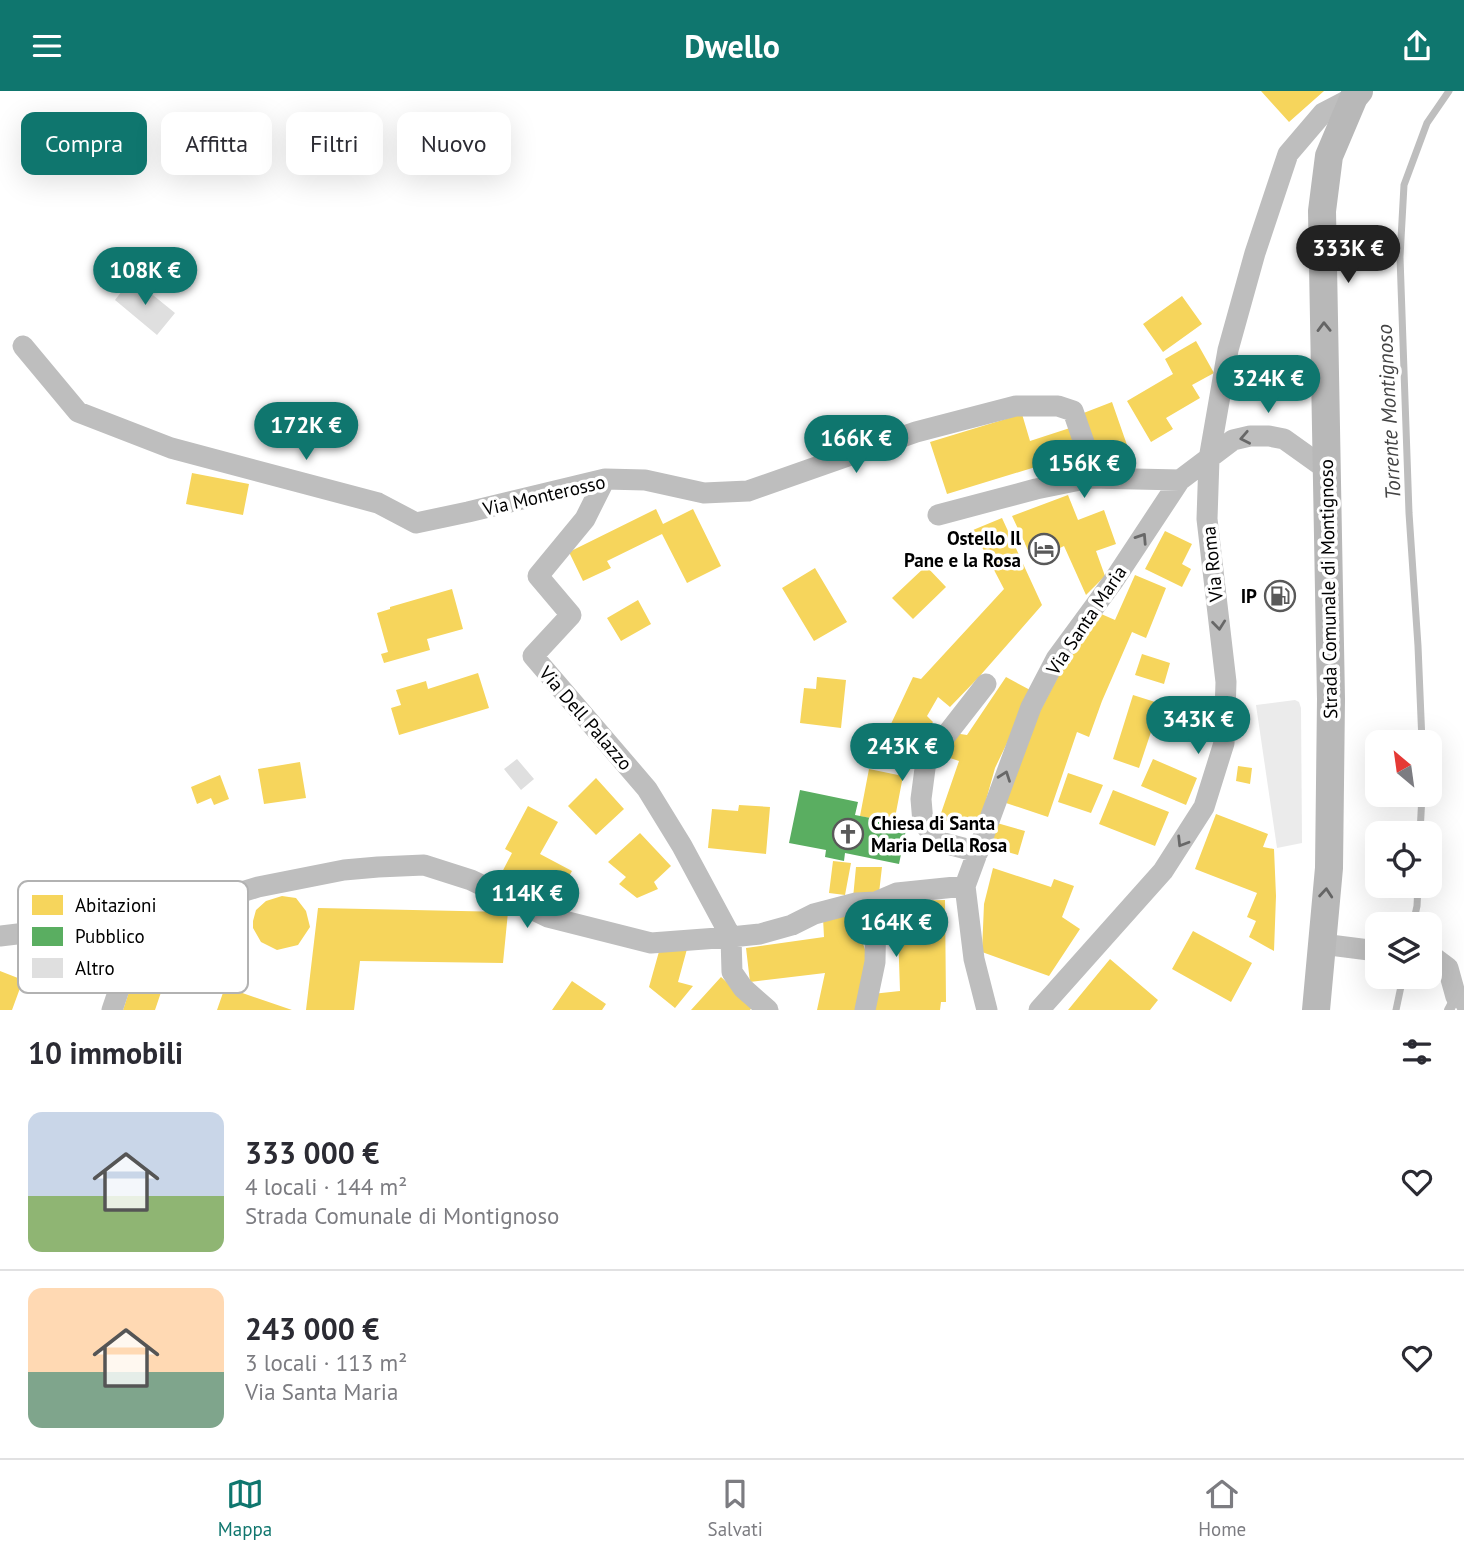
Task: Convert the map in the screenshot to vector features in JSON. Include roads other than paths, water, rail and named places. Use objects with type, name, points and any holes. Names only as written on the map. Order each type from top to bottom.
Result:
[{"type":"street","name":"Via Roma","points":[[1039,1010],[1163,871],[1204,807],[1224,743],[1226,682],[1207,519],[1209,459],[1228,350],[1255,253],[1288,153],[1323,113],[1357,94]]},
{"type":"street","name":"Strada Comunale di Montignoso","points":[[1316,1010],[1329,868],[1331,699],[1322,211],[1329,156],[1357,94]]},
{"type":"street","name":"Via Monterosso","points":[[23,345],[78,412],[171,448],[378,503],[416,523],[605,479],[645,480],[704,493],[748,491],[916,432],[1016,407],[1058,406],[1073,411],[1089,457],[1090,478]]},
{"type":"street","points":[[938,515],[1090,478],[1180,479],[1233,440],[1250,436],[1284,439],[1326,469]]},
{"type":"street","name":"Via Dell Palazzo","points":[[605,479],[585,519],[538,576],[571,615],[533,656],[647,789],[682,846],[731,937]]},
{"type":"street","name":"Via Santa Maria","points":[[965,886],[1031,707],[1056,659],[1114,580],[1180,479]]},
{"type":"street","points":[[978,852],[940,842],[923,823],[921,799],[926,761],[986,684]]},
{"type":"street","points":[[248,890],[344,870],[424,865],[471,880],[548,917],[651,943],[760,934],[792,925],[814,914],[856,903],[876,902],[897,893],[965,886],[974,959],[987,1010]]},
{"type":"street","points":[[865,1010],[875,962],[876,902]]},
{"type":"street","points":[[0,936],[18,934]]},
{"type":"street","points":[[731,937],[732,972],[743,988],[768,1010]]},
{"type":"street","points":[[1322,944],[1365,949]]},
{"type":"street","points":[[1442,964],[1448,968],[1456,1006]]},
{"type":"street","points":[[112,1010],[118,993]]},
{"type":"waterway","name":"Torrente Montignoso","points":[[1422,730],[1409,513],[1400,257],[1404,185],[1427,123],[1449,91]]},
{"type":"waterway","name":"Torrente Montignoso","points":[[1421,807],[1421,821]]},
{"type":"waterway","name":"Torrente Montignoso","points":[[1416,912],[1417,898]]},
{"type":"waterway","name":"Torrente Montignoso","points":[[1396,1010],[1400,989]]},
{"type":"place","name":"Ostello Il Pane e la Rosa","points":[[1044,549]]},
{"type":"place","name":"IP","points":[[1280,596]]},
{"type":"place","name":"Chiesa di Santa Maria Della Rosa","points":[[848,834]]}]
